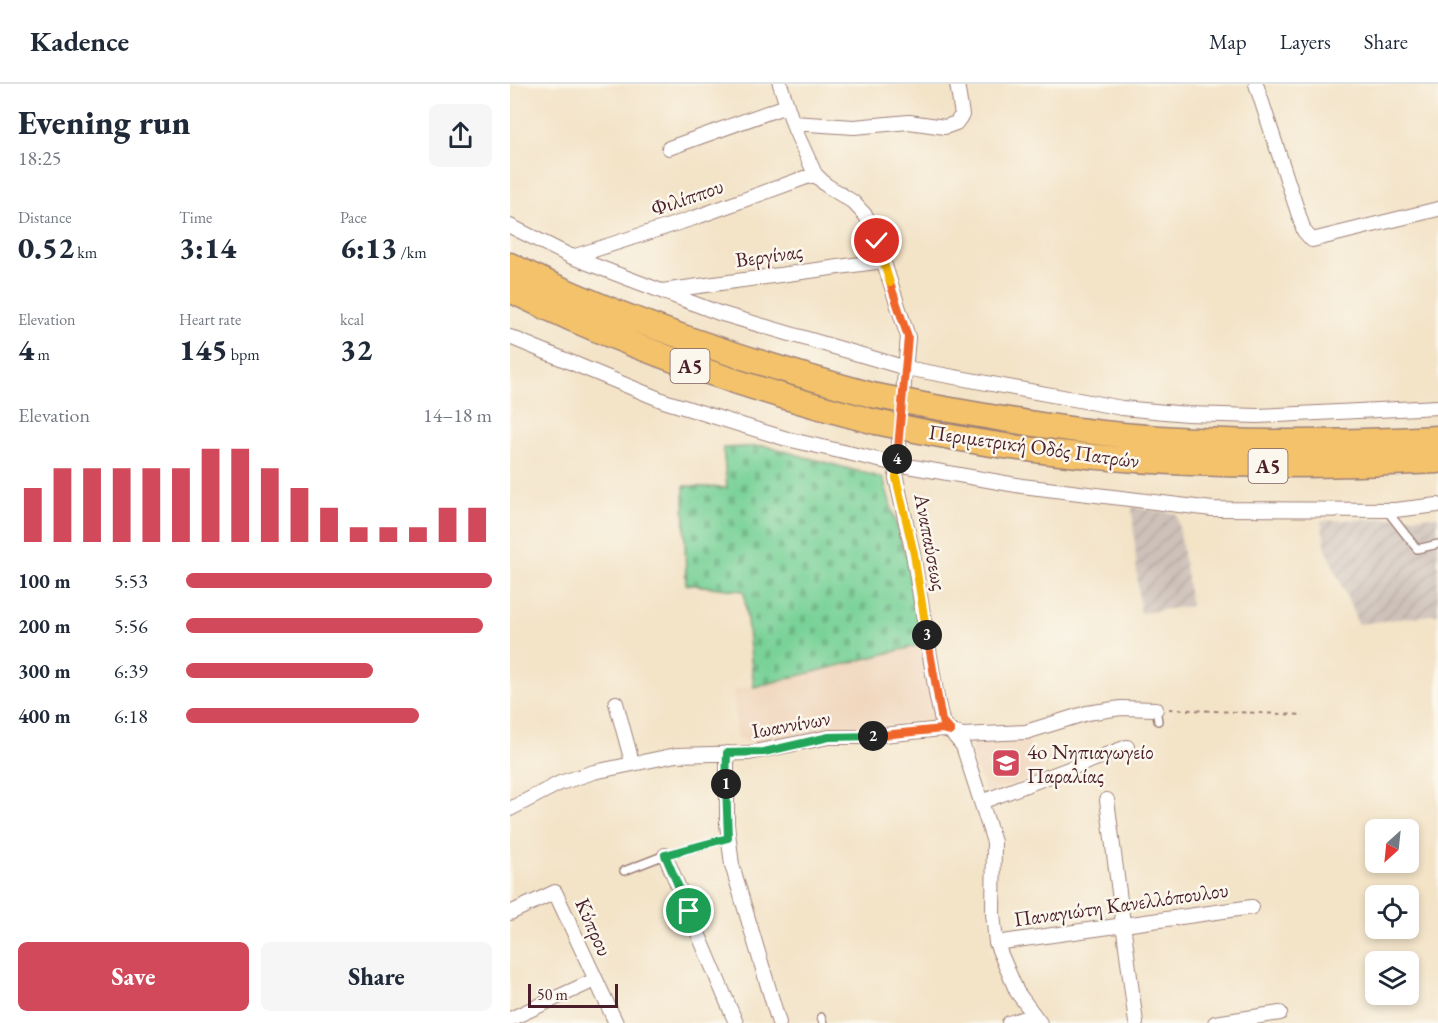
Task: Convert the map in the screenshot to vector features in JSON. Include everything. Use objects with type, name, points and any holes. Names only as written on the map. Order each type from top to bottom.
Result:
[{"type":"highway","name":"Περιμετρική Οδός Πατρών","points":[[510,265],[682,336],[761,363],[872,394],[929,406],[1040,425],[1158,438],[1268,442],[1438,438]]},
{"type":"highway","name":"Περιμετρική Οδός Πατρών","points":[[510,290],[584,323],[713,375],[876,422],[935,434],[1026,450],[1158,463],[1350,466],[1438,461]]},
{"type":"street","points":[[780,84],[792,123],[814,174]]},
{"type":"street","points":[[792,123],[854,127],[909,122],[928,126],[948,126],[958,122],[962,112],[957,84]]},
{"type":"street","points":[[1256,84],[1304,231],[1312,240],[1438,209]]},
{"type":"street","points":[[669,148],[786,106]]},
{"type":"street","name":"Φιλίππου","points":[[572,257],[694,218],[814,174]]},
{"type":"street","name":"Αναπαύσεως","points":[[814,174],[860,208],[883,261],[908,337],[896,464],[937,698],[942,721],[963,746],[994,842],[993,913],[996,943],[1017,992],[1037,1019]]},
{"type":"street","points":[[510,226],[572,257],[752,324],[906,368],[1122,408],[1187,414],[1258,416],[1438,407]]},
{"type":"street","name":"Βεργίνας","points":[[661,291],[883,261]]},
{"type":"street","points":[[510,337],[664,401],[787,439],[896,464],[1022,486],[1212,509],[1386,510],[1438,505]]},
{"type":"street","points":[[616,703],[632,762]]},
{"type":"street","name":"Ιωαννίνων","points":[[510,809],[560,783],[632,762],[694,753],[764,752],[829,737],[863,737],[942,729],[963,735],[1026,732],[1087,713],[1121,708],[1157,715]]},
{"type":"street","points":[[981,802],[1127,747]]},
{"type":"street","points":[[727,753],[728,838],[737,887],[779,1023]]},
{"type":"street","points":[[1107,800],[1136,1023]]},
{"type":"street","points":[[665,855],[736,1023]]},
{"type":"street","name":"Κύπρου","points":[[510,913],[555,892],[615,1023]]},
{"type":"street","name":"Παναγιώτη Κανελλόπουλου","points":[[996,943],[1252,907]]},
{"type":"street","name":"Κύπρου","points":[[510,1019],[595,980]]},
{"type":"street","points":[[1215,1023],[1280,1013]]},
{"type":"street","points":[[1009,1023],[1037,1019]]},
{"type":"lane","points":[[1386,510],[1417,549],[1438,544]]},
{"type":"lane","points":[[624,871],[665,855],[728,838]]},
{"type":"path","points":[[1157,715],[1304,715]]},
{"type":"shaded area","points":[[1132,507],[1177,514],[1191,606],[1140,613]]},
{"type":"shaded area","points":[[1438,516],[1438,614],[1358,624],[1326,548],[1321,521]]},
{"type":"shaded area","points":[[925,644],[935,719],[753,743],[737,738],[733,690]]},
{"type":"shaded area","name":"4o Νηπιαγωγείο Παραλίας","points":[[1026,735],[1041,775],[985,794],[971,751],[980,738]]},
{"type":"green space","points":[[765,446],[883,478],[905,555],[909,554],[924,644],[754,687],[744,591],[686,584],[684,486],[727,488],[723,448]]},
{"type":"place","name":"4o Νηπιαγωγείο Παραλίας","points":[[1006,763]]},
{"type":"route","points":[[689,911],[665,855],[728,838],[727,753],[764,752],[829,737],[863,737],[942,729],[951,731],[942,721],[914,554],[896,478],[908,337],[877,241]]}]
